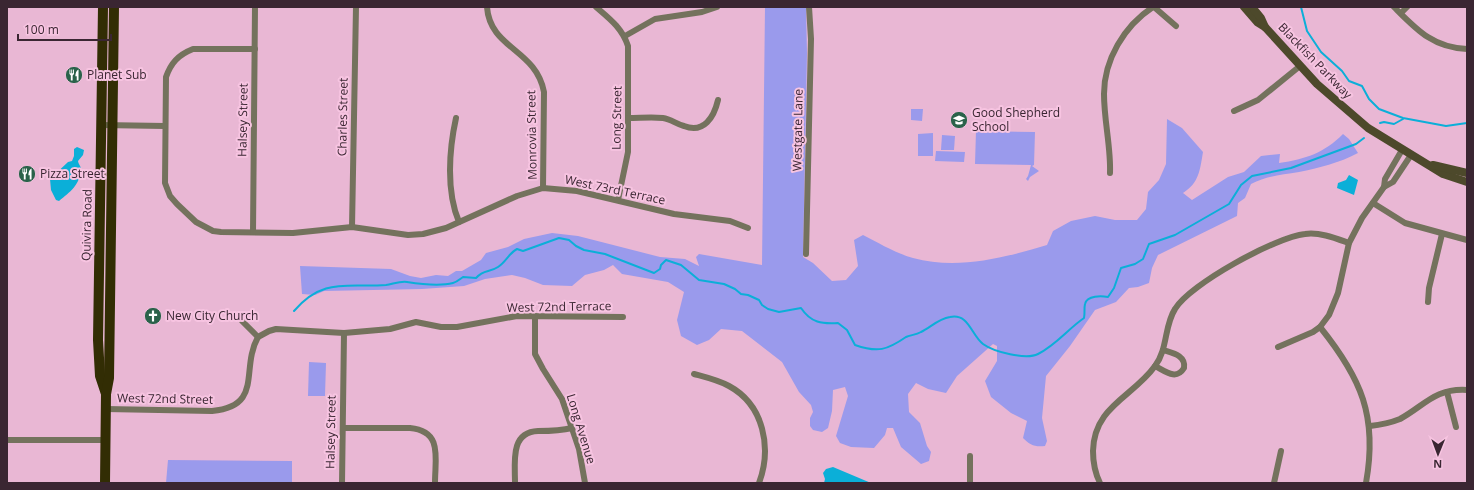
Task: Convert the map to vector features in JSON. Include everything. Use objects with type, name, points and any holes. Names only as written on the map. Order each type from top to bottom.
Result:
[{"type":"main road","name":"Quivira Road","points":[[103,7],[99,261],[100,376],[106,394]]},
{"type":"main road","name":"Quivira Road","points":[[105,483],[106,394],[109,378],[111,125],[114,7]]},
{"type":"main road","name":"Blackfish Parkway","points":[[1244,7],[1257,22],[1266,27]]},
{"type":"main road","name":"Blackfish Parkway","points":[[1252,7],[1266,27],[1300,66],[1340,106],[1368,128],[1402,150],[1429,164],[1443,174],[1467,182]]},
{"type":"main road","name":"Blackfish Parkway","points":[[1429,164],[1467,173]]},
{"type":"main road","points":[[99,261],[110,261]]},
{"type":"street","name":"Halsey Street","points":[[253,232],[255,7]]},
{"type":"street","name":"Charles Street","points":[[352,227],[356,7]]},
{"type":"street","name":"Monrovia Street","points":[[487,7],[490,21],[496,33],[533,66],[542,82],[544,92],[543,188]]},
{"type":"street","points":[[596,7],[617,25],[625,36],[655,19],[702,12],[717,7]]},
{"type":"street","name":"Westgate Lane","points":[[806,254],[811,47],[809,7]]},
{"type":"street","points":[[1110,173],[1110,146],[1104,94],[1109,64],[1125,33],[1142,14],[1153,7],[1176,26]]},
{"type":"street","points":[[1394,7],[1401,13],[1409,24],[1420,33],[1440,43],[1467,49]]},
{"type":"street","points":[[1401,13],[1407,7]]},
{"type":"street","name":"Long Street","points":[[618,200],[628,152],[629,59],[625,36]]},
{"type":"street","name":"West 73rd Terrace","points":[[255,49],[200,48],[186,52],[178,57],[169,68],[166,77],[165,183],[170,196],[177,204],[196,222],[213,231],[293,233],[352,227],[408,235],[423,234],[436,232],[517,196],[543,188],[577,191],[674,214],[726,220],[748,228]]},
{"type":"street","points":[[1234,111],[1258,100],[1300,66]]},
{"type":"street","points":[[628,118],[664,118],[690,128],[700,127],[713,117],[718,100]]},
{"type":"street","points":[[456,118],[452,140],[451,199],[458,222]]},
{"type":"street","points":[[100,125],[165,126]]},
{"type":"street","points":[[1278,347],[1320,327],[1334,305],[1349,243],[1362,218],[1384,187],[1386,179],[1402,150]]},
{"type":"street","points":[[1384,187],[1394,182],[1411,155]]},
{"type":"street","points":[[1372,203],[1395,219],[1442,234],[1467,240]]},
{"type":"street","points":[[1100,483],[1095,470],[1093,454],[1094,439],[1099,424],[1107,411],[1155,366],[1163,350],[1168,326],[1175,309],[1182,299],[1249,256],[1295,236],[1303,234],[1322,234],[1349,243]]},
{"type":"street","points":[[1428,302],[1429,288],[1442,234]]},
{"type":"street","name":"West 72nd Terrace","points":[[258,337],[276,329],[344,333],[390,329],[416,322],[441,327],[457,327],[517,316],[623,317]]},
{"type":"street","name":"Long Avenue","points":[[535,316],[535,354],[562,399],[581,459],[584,483]]},
{"type":"street","points":[[242,321],[258,337]]},
{"type":"street","points":[[1320,327],[1350,369],[1362,396],[1370,426],[1369,466],[1366,483]]},
{"type":"street","name":"Halsey Street","points":[[342,483],[344,333]]},
{"type":"street","name":"West 72nd Street","points":[[106,410],[212,411],[224,410],[232,407],[243,398],[250,381],[251,353],[258,337]]},
{"type":"street","points":[[1155,366],[1172,375],[1180,373],[1184,368],[1183,361],[1180,357],[1163,350]]},
{"type":"street","points":[[694,374],[729,386],[745,398],[757,415],[765,444],[765,468],[760,483]]},
{"type":"street","points":[[1370,426],[1398,419],[1425,401],[1447,392],[1467,390]]},
{"type":"street","points":[[1447,392],[1456,427]]},
{"type":"street","points":[[342,428],[410,428],[420,429],[427,432],[435,444],[435,483]]},
{"type":"street","points":[[515,483],[515,447],[524,435],[529,432],[553,432],[572,428]]},
{"type":"street","points":[[7,440],[106,440]]},
{"type":"street","points":[[1274,483],[1281,451]]},
{"type":"street","points":[[970,456],[970,483]]},
{"type":"shaded area","points":[[765,7],[806,7],[807,53],[803,257],[813,263],[832,281],[846,280],[858,266],[854,240],[863,235],[893,251],[913,258],[946,263],[963,263],[997,258],[1047,245],[1053,231],[1071,221],[1095,216],[1115,220],[1137,220],[1146,209],[1148,192],[1159,180],[1166,164],[1167,119],[1182,128],[1203,152],[1198,176],[1192,185],[1183,193],[1192,200],[1228,177],[1244,172],[1261,156],[1280,154],[1279,163],[1306,157],[1329,146],[1343,134],[1349,139],[1358,153],[1329,165],[1268,177],[1251,184],[1245,198],[1238,203],[1237,216],[1158,255],[1152,268],[1149,283],[1138,287],[1129,288],[1116,302],[1095,310],[1070,346],[1046,376],[1042,418],[1047,441],[1045,446],[1035,446],[1023,438],[1027,421],[1011,413],[991,397],[985,381],[997,361],[997,346],[993,344],[957,376],[946,393],[928,389],[916,383],[908,394],[909,412],[920,423],[927,446],[931,452],[929,461],[921,464],[901,447],[893,428],[887,428],[885,435],[874,448],[851,447],[840,443],[836,436],[848,396],[845,387],[833,390],[832,411],[828,428],[822,432],[813,430],[810,426],[810,418],[813,412],[811,405],[799,392],[782,362],[742,331],[721,329],[709,340],[697,345],[681,336],[677,320],[684,292],[668,282],[622,274],[613,265],[604,270],[585,275],[572,286],[543,285],[512,275],[485,279],[464,286],[422,289],[324,291],[315,295],[302,294],[300,266],[391,269],[410,276],[421,278],[436,275],[448,276],[456,271],[462,271],[481,260],[486,253],[508,247],[524,239],[552,233],[578,236],[660,257],[685,259],[699,266],[696,257],[699,254],[762,265]]},
{"type":"shaded area","points":[[911,109],[923,109],[922,121],[911,120]]},
{"type":"shaded area","points":[[976,131],[1035,132],[1034,165],[1032,166],[1039,171],[1030,177],[1028,181],[1026,179],[1031,165],[975,164]]},
{"type":"shaded area","points":[[933,133],[933,156],[918,156],[918,134]]},
{"type":"shaded area","points":[[942,135],[955,136],[954,150],[941,150]]},
{"type":"shaded area","points":[[77,147],[84,150],[83,155],[78,161],[81,169],[79,179],[74,188],[59,201],[56,200],[51,190],[50,179],[68,162],[72,161],[74,149]]},
{"type":"shaded area","points":[[936,151],[965,152],[964,162],[935,161]]},
{"type":"shaded area","points":[[1349,175],[1358,180],[1354,195],[1337,188],[1338,183],[1346,180]]},
{"type":"shaded area","points":[[309,362],[326,363],[325,396],[308,396]]},
{"type":"shaded area","points":[[168,460],[292,461],[292,483],[166,483]]},
{"type":"shaded area","points":[[833,467],[871,483],[824,483],[825,479],[823,473],[826,469]]},
{"type":"waterway","points":[[1301,7],[1307,31],[1321,52],[1342,71],[1349,81],[1362,86],[1369,99],[1379,109],[1403,118],[1446,126],[1467,123]]},
{"type":"waterway","points":[[1380,123],[1384,122],[1394,124],[1403,119]]},
{"type":"waterway","points":[[294,311],[315,293],[336,286],[372,286],[399,282],[448,284],[454,283],[463,277],[476,278],[482,273],[498,267],[517,249],[523,251],[559,238],[569,240],[584,250],[605,254],[654,273],[660,269],[661,265],[666,260],[681,265],[699,280],[724,284],[735,289],[741,294],[748,295],[759,300],[762,305],[768,309],[779,312],[801,308],[809,317],[817,322],[838,323],[847,330],[855,345],[870,349],[882,349],[888,347],[906,337],[919,333],[942,319],[956,317],[966,321],[979,340],[988,347],[1018,356],[1033,356],[1051,346],[1084,318],[1086,301],[1095,297],[1108,297],[1114,288],[1121,268],[1135,264],[1143,259],[1149,244],[1175,235],[1229,204],[1241,185],[1252,176],[1291,168],[1356,144],[1364,138]]},
{"type":"place","name":"Planet Sub","points":[[74,75]]},
{"type":"place","name":"Good Shepherd School","points":[[959,120]]},
{"type":"place","name":"Pizza Street","points":[[27,174]]},
{"type":"place","name":"New City Church","points":[[153,316]]}]
